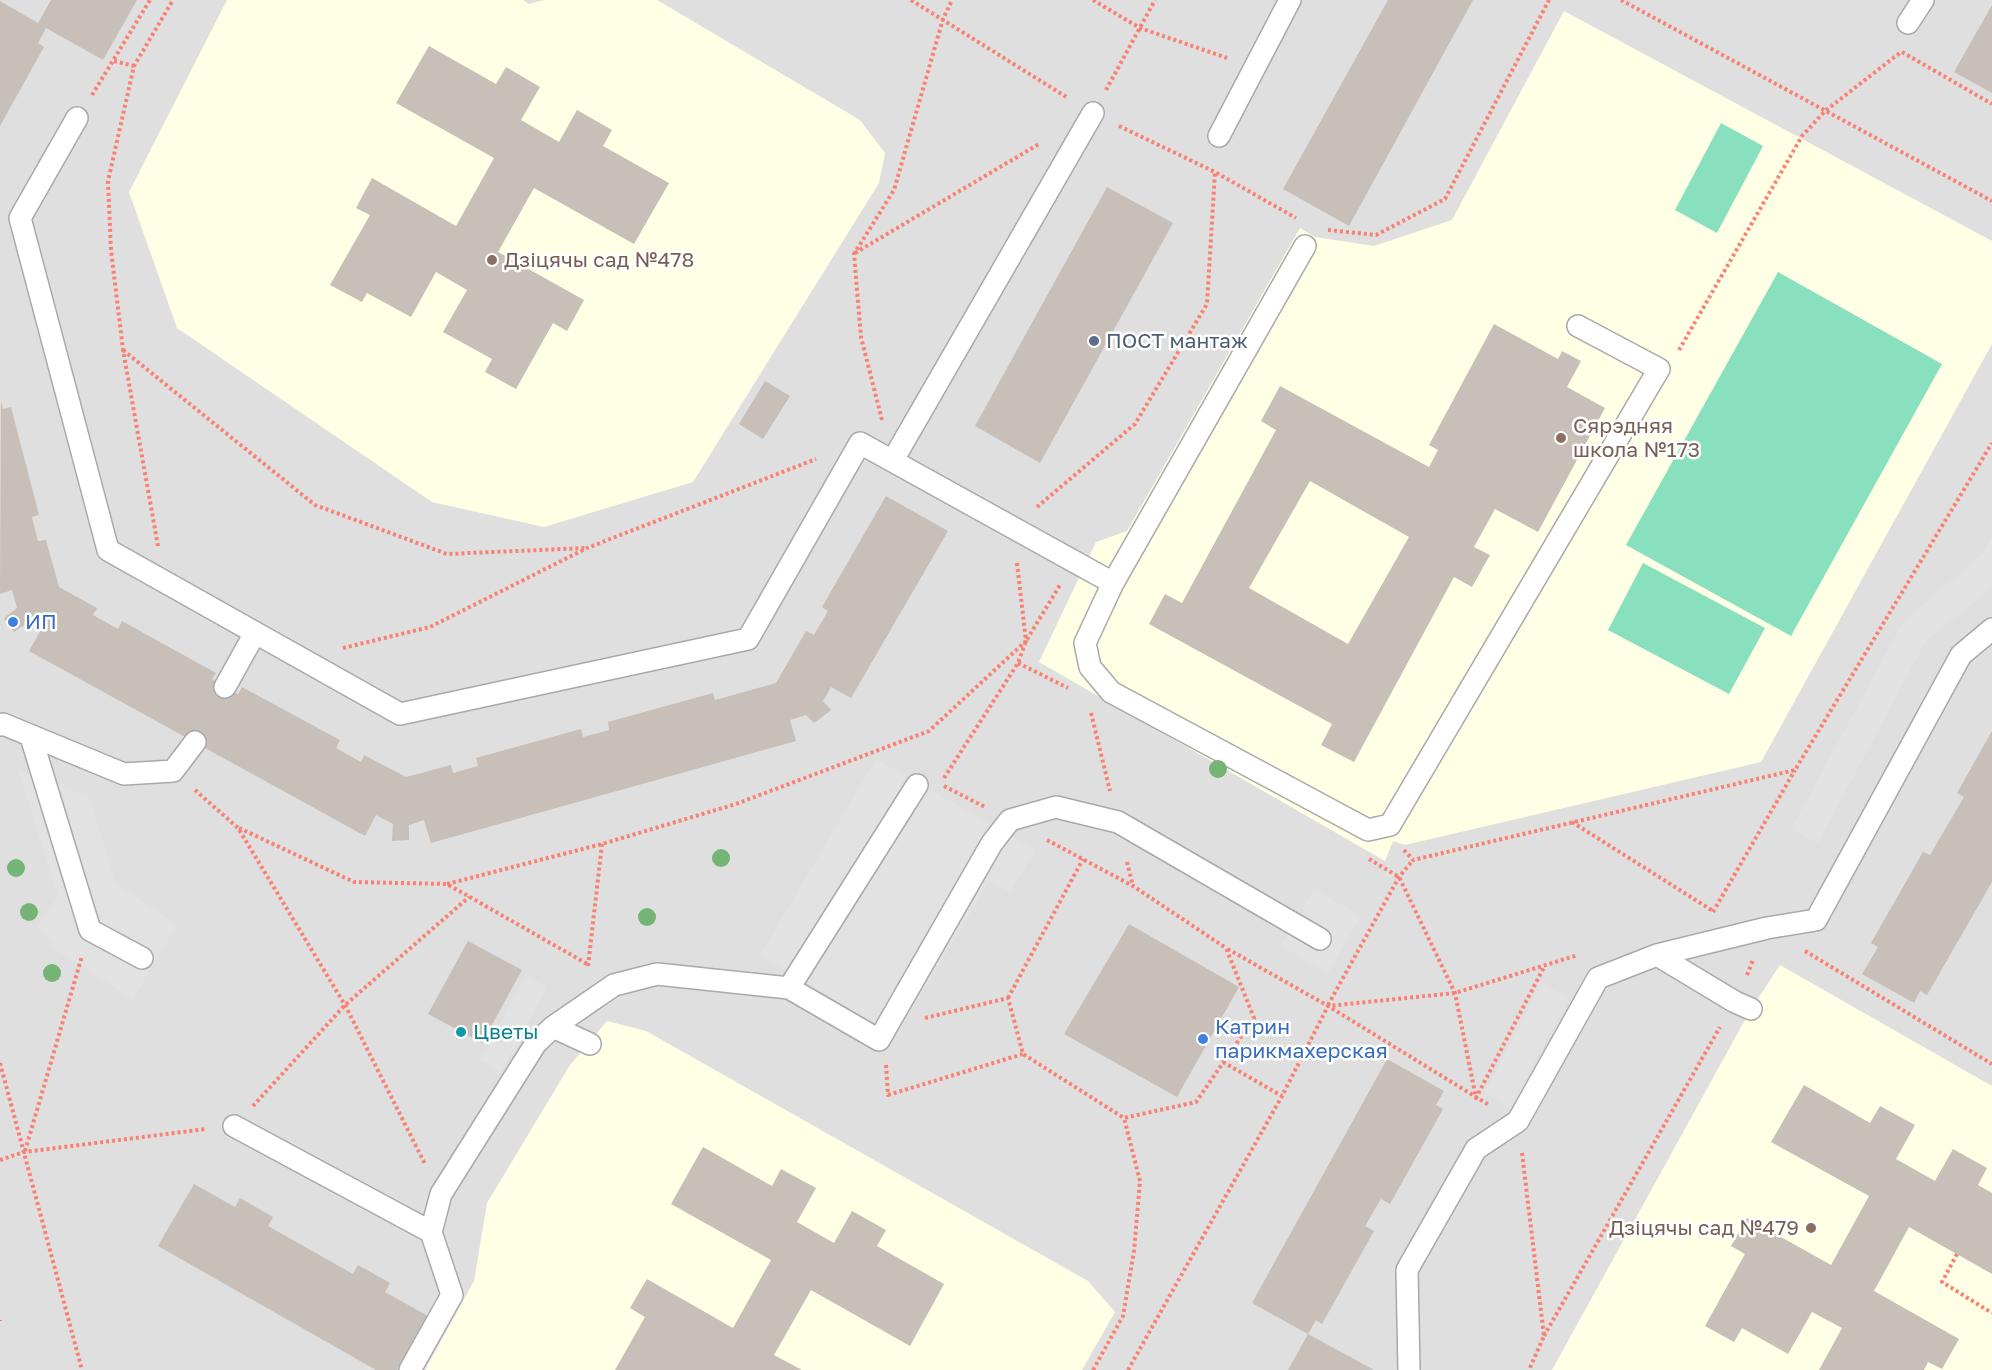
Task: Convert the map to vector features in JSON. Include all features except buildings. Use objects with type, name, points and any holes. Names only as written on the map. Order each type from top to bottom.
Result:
[{"type":"lane","points":[[1219,136],[1290,0]]},
{"type":"lane","points":[[1908,23],[1923,0]]},
{"type":"lane","points":[[893,460],[1093,113]]},
{"type":"lane","points":[[77,118],[20,218],[108,550],[400,714],[748,639],[860,442],[1113,583]]},
{"type":"lane","points":[[1305,246],[1113,583],[1085,643],[1090,667],[1111,692],[1368,830],[1390,825],[1659,369],[1578,326]]},
{"type":"lane","points":[[1409,1370],[1407,1270],[1476,1149],[1518,1121],[1598,978],[1657,955],[1767,928],[1816,920],[1961,655],[1992,629]]},
{"type":"lane","points":[[225,687],[255,633]]},
{"type":"lane","points":[[0,725],[124,774],[173,771],[195,742]]},
{"type":"lane","points":[[32,737],[90,930],[142,958]]},
{"type":"lane","points":[[789,988],[917,784]]},
{"type":"lane","points":[[411,1370],[452,1295],[431,1232],[441,1194],[536,1043],[553,1027],[614,985],[657,974],[789,988],[879,1040],[992,843],[1010,820],[1056,807],[1118,822],[1320,939]]},
{"type":"lane","points":[[1657,955],[1743,1006]]},
{"type":"lane","points":[[553,1027],[590,1044]]},
{"type":"lane","points":[[234,1126],[431,1232]]},
{"type":"path","points":[[77,118],[150,0]]},
{"type":"path","points":[[159,547],[123,350],[111,250],[108,181],[134,66],[173,0]]},
{"type":"path","points":[[911,0],[1093,113],[1215,172],[1303,222]]},
{"type":"path","points":[[893,460],[861,337],[854,254],[894,190],[943,19],[952,0]]},
{"type":"path","points":[[1093,0],[1140,28],[1256,68]]},
{"type":"path","points":[[1093,113],[1155,0]]},
{"type":"path","points":[[1323,229],[1376,235],[1445,199],[1550,0]]},
{"type":"path","points":[[1622,0],[1992,201]]},
{"type":"path","points":[[1677,354],[1802,136],[1825,111],[1901,52],[1908,23]]},
{"type":"path","points":[[1901,52],[1992,104]]},
{"type":"path","points":[[114,61],[134,66]]},
{"type":"path","points":[[854,254],[1043,142]]},
{"type":"path","points":[[1026,641],[1013,527],[1135,424],[1207,304],[1215,172]]},
{"type":"path","points":[[123,350],[315,505],[447,554],[587,548]]},
{"type":"path","points":[[333,651],[430,627],[587,548],[860,442]]},
{"type":"path","points":[[1702,915],[1713,912],[1992,443]]},
{"type":"path","points":[[1074,562],[1026,641],[1018,663],[940,784],[1133,886],[1226,948],[1328,1006],[1476,1098],[1518,1121],[1544,1336]]},
{"type":"path","points":[[173,771],[238,828],[354,882],[447,884],[602,844],[736,804],[929,731],[1026,641]]},
{"type":"path","points":[[1128,1370],[1282,1096],[1328,1006],[1400,877],[1413,860],[1796,770]]},
{"type":"path","points":[[1572,821],[1713,912],[1767,928],[1992,1064]]},
{"type":"path","points":[[238,828],[345,1005],[441,1194]]},
{"type":"path","points":[[583,975],[589,965],[602,844]]},
{"type":"path","points":[[1402,848],[1413,860]]},
{"type":"path","points":[[1083,859],[1008,998],[1023,1054],[1124,1118],[1140,1181],[1134,1251],[1123,1316],[1093,1370]]},
{"type":"path","points":[[1400,877],[1455,993],[1476,1098]]},
{"type":"path","points":[[447,884],[589,965]]},
{"type":"path","points":[[0,1160],[24,1152],[234,1126],[345,1005],[469,897]]},
{"type":"path","points":[[1529,1370],[1544,1336],[1743,1006],[1767,928]]},
{"type":"path","points":[[24,1152],[90,930]]},
{"type":"path","points":[[1124,1118],[1196,1102],[1254,1018],[1226,948]]},
{"type":"path","points":[[1328,1006],[1455,993],[1590,952]]},
{"type":"path","points":[[1476,1098],[1544,966]]},
{"type":"path","points":[[922,1019],[1008,998]]},
{"type":"path","points":[[886,1062],[888,1095],[1023,1054]]},
{"type":"path","points":[[1223,1062],[1282,1096]]},
{"type":"path","points":[[0,1063],[82,1370]]},
{"type":"path","points":[[1957,1254],[1942,1282],[1992,1313]]},
{"type":"shaded area","points":[[0,0],[1992,0],[1992,1370],[0,1370]]},
{"type":"shaded area","name":"Дзіцячы сад №478","points":[[227,0],[523,0],[529,4],[544,0],[657,0],[860,120],[885,153],[879,183],[693,482],[544,527],[432,502],[177,328],[129,192]]},
{"type":"shaded area","name":"Сярэдняя школа №173","points":[[1564,11],[1992,241],[1992,344],[1761,762],[1405,845],[1393,841],[1385,861],[1039,662],[1096,542],[1127,531],[1300,228],[1315,237],[1374,246],[1452,220]]},
{"type":"shaded area","points":[[1992,537],[1992,588],[1926,641],[1818,843],[1791,829],[1903,622],[1983,553]]},
{"type":"shaded area","points":[[876,759],[1036,850],[1010,892],[989,882],[896,1036],[760,955]]},
{"type":"shaded area","points":[[18,769],[90,798],[115,882],[177,925],[133,999],[56,950],[38,926],[58,896]]},
{"type":"shaded area","points":[[1314,889],[1361,916],[1328,973],[1281,946]]},
{"type":"shaded area","name":"Дзіцячы сад №479","points":[[1780,965],[1992,1086],[1992,1370],[1552,1370],[1751,1009]]},
{"type":"shaded area","points":[[526,976],[547,987],[501,1072],[480,1060]]},
{"type":"shaded area","points":[[1542,984],[1570,998],[1509,1108],[1485,1092]]},
{"type":"shaded area","points":[[607,1021],[646,1031],[1088,1281],[1115,1312],[1082,1370],[425,1370],[474,1281],[487,1203],[570,1065]]},
{"type":"green space","points":[[1721,123],[1763,146],[1717,233],[1675,210]]},
{"type":"green space","points":[[1778,272],[1942,364],[1791,636],[1626,545]]},
{"type":"green space","points":[[1643,563],[1765,628],[1729,694],[1608,630]]},
{"type":"place","name":"Дзіцячы сад №478","points":[[492,260]]},
{"type":"place","name":"ПОСТ мантаж","points":[[1094,341]]},
{"type":"place","name":"Сярэдняя школа №173","points":[[1561,438]]},
{"type":"place","name":"ИП","points":[[13,622]]},
{"type":"place","name":"Цветы","points":[[461,1032]]},
{"type":"place","name":"Катрин парикмахерская","points":[[1203,1039]]},
{"type":"place","name":"Дзіцячы сад №479","points":[[1811,1228]]}]
